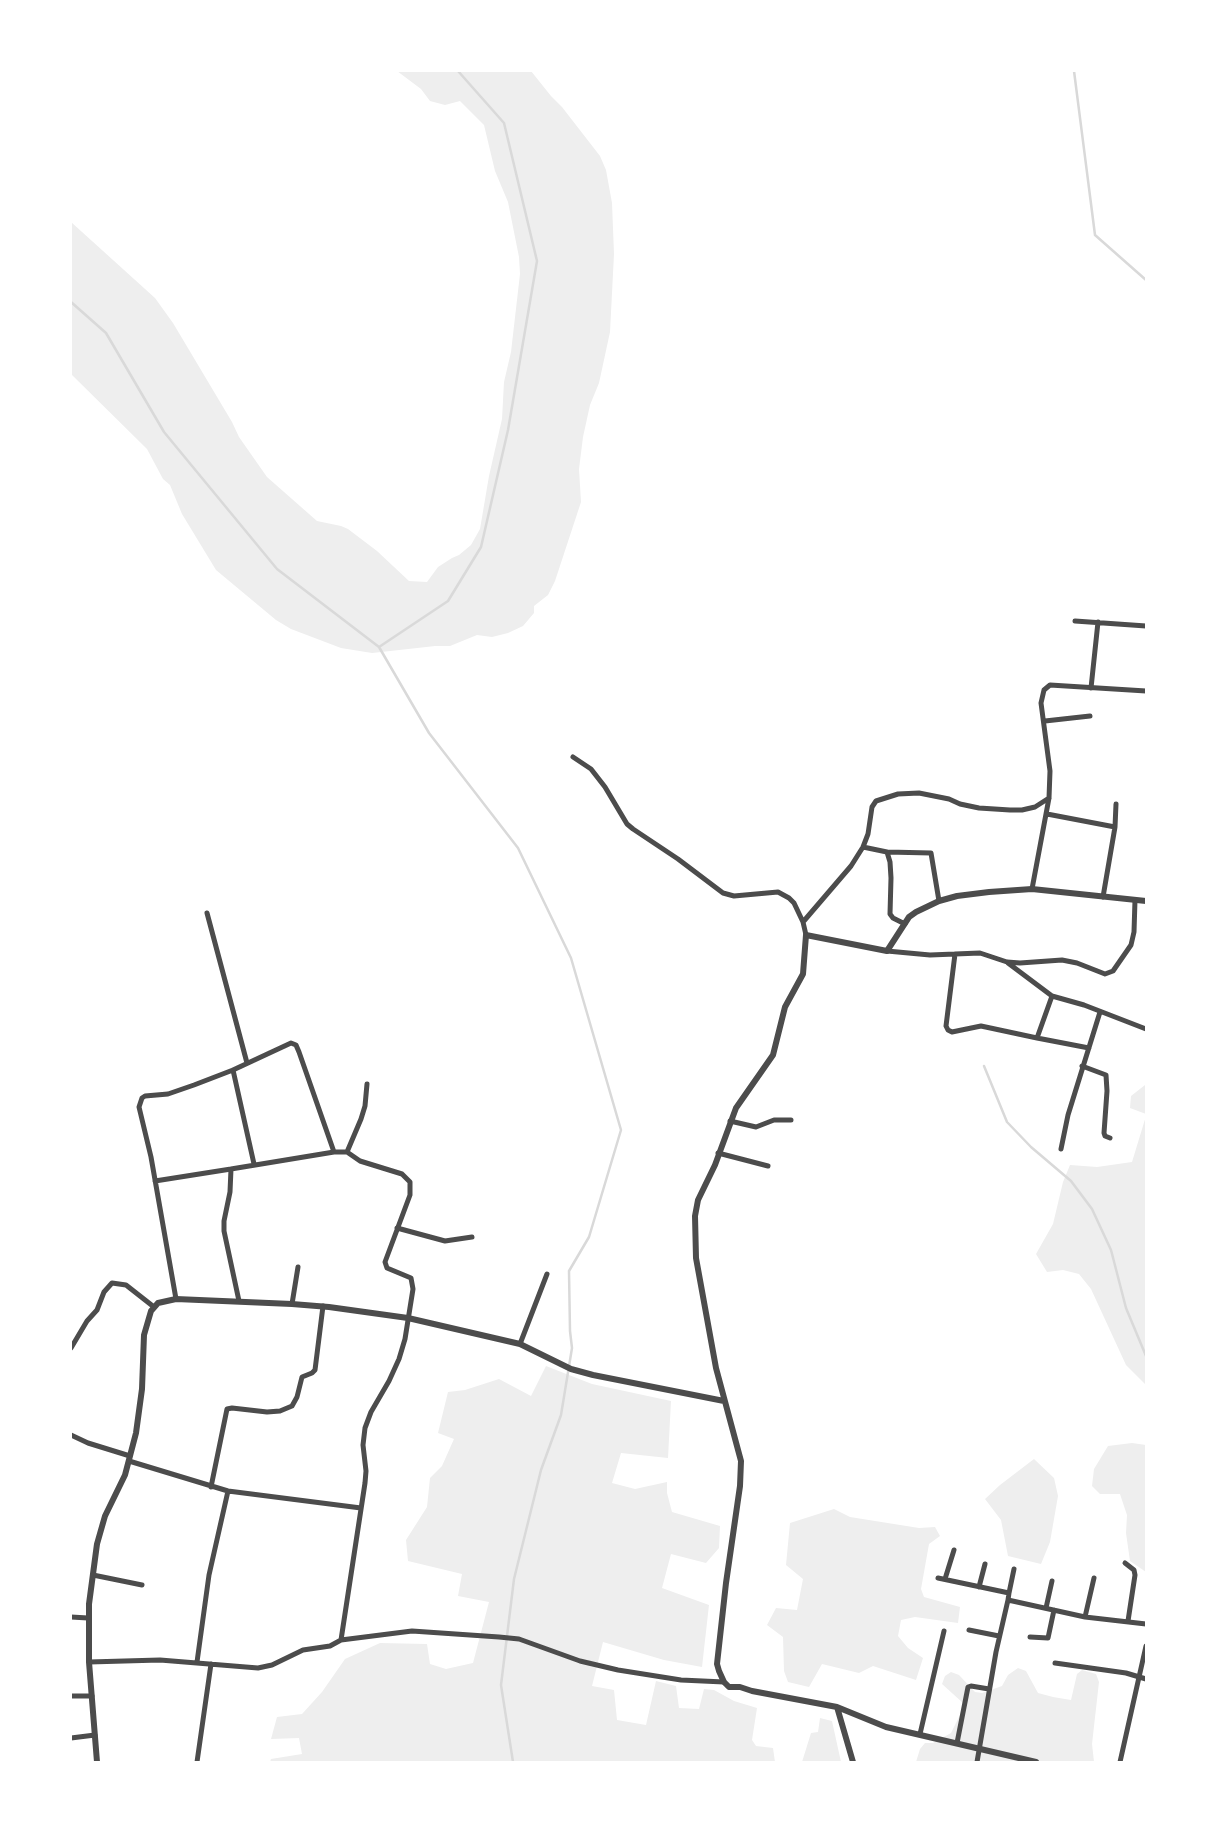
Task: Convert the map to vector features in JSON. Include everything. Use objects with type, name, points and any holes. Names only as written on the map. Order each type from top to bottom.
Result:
[{"type":"street","points":[[1075,621],[1146,626]]},
{"type":"street","points":[[1091,688],[1098,622]]},
{"type":"street","points":[[1032,889],[1049,798],[1050,771],[1045,721],[1041,703],[1044,690],[1050,685],[1060,685],[1146,691]]},
{"type":"street","points":[[1045,721],[1090,716]]},
{"type":"street","points":[[573,757],[591,769],[605,787],[627,824],[633,829],[678,859],[722,893],[734,896],[772,892],[782,894],[794,904],[803,922],[806,935],[803,974],[785,1007],[773,1055],[742,1098],[730,1121],[696,1207],[696,1258],[711,1348],[739,1452],[741,1470],[717,1664],[724,1682],[729,1687],[740,1687],[837,1707],[886,1727],[1036,1762]]},
{"type":"street","points":[[803,922],[850,866],[862,848],[868,834],[872,808],[876,801],[898,794],[918,792],[979,808],[1022,810],[1035,807],[1049,798]]},
{"type":"street","points":[[1103,897],[1115,827],[1116,804]]},
{"type":"street","points":[[1046,814],[1115,827]]},
{"type":"street","points":[[862,848],[887,852],[932,853],[939,901]]},
{"type":"street","points":[[887,852],[891,878],[890,914],[893,918],[905,924]]},
{"type":"street","points":[[887,951],[909,918],[916,912],[939,901],[957,896],[1032,889],[1146,901]]},
{"type":"street","points":[[806,935],[887,951],[930,955],[980,953],[1006,962],[1020,963],[1062,960],[1077,963],[1105,974],[1113,971],[1131,945],[1134,932],[1135,900]]},
{"type":"street","points":[[207,913],[247,1063]]},
{"type":"street","points":[[955,954],[947,1021],[948,1030],[952,1032],[981,1026],[1089,1048]]},
{"type":"street","points":[[1006,962],[1052,996],[1084,1005],[1146,1029]]},
{"type":"street","points":[[1037,1038],[1052,996]]},
{"type":"street","points":[[1061,1149],[1065,1125],[1100,1012]]},
{"type":"street","points":[[176,1299],[155,1181],[139,1107],[142,1098],[145,1096],[168,1094],[233,1070],[291,1043],[296,1045],[334,1152]]},
{"type":"street","points":[[1082,1066],[1106,1075],[1107,1091],[1104,1133],[1105,1136],[1110,1138]]},
{"type":"street","points":[[233,1070],[254,1164]]},
{"type":"street","points":[[347,1152],[365,1106],[367,1084]]},
{"type":"street","points":[[730,1121],[756,1126],[774,1120],[792,1120]]},
{"type":"street","points":[[155,1181],[254,1164],[334,1152],[347,1152],[360,1161],[402,1174],[410,1182],[410,1195],[386,1256],[386,1265],[387,1268],[406,1275],[412,1280],[413,1289],[404,1345],[396,1370],[371,1412],[365,1428],[363,1445],[366,1471],[341,1640]]},
{"type":"street","points":[[718,1153],[768,1166]]},
{"type":"street","points":[[231,1169],[230,1192],[224,1221],[224,1231],[239,1302]]},
{"type":"street","points":[[397,1228],[445,1241],[472,1237]]},
{"type":"street","points":[[292,1304],[298,1268]]},
{"type":"street","points":[[520,1344],[547,1274]]},
{"type":"street","points":[[71,1348],[87,1321],[97,1310],[104,1292],[112,1283],[126,1285],[154,1307]]},
{"type":"street","points":[[97,1762],[89,1662],[88,1618],[92,1575],[97,1544],[105,1516],[118,1491],[130,1458],[140,1405],[142,1344],[148,1318],[154,1307],[164,1301],[176,1299],[323,1306],[408,1318],[520,1344],[567,1367],[593,1375],[724,1401]]},
{"type":"street","points":[[211,1486],[228,1409],[267,1412],[280,1411],[292,1406],[297,1397],[302,1377],[315,1370],[323,1306]]},
{"type":"street","points":[[71,1435],[88,1444],[228,1491],[361,1508]]},
{"type":"street","points":[[197,1662],[209,1576],[228,1491]]},
{"type":"street","points":[[945,1580],[954,1550]]},
{"type":"street","points":[[1125,1563],[1134,1570],[1135,1575],[1128,1621]]},
{"type":"street","points":[[979,1587],[985,1564]]},
{"type":"street","points":[[977,1762],[989,1689],[1014,1569]]},
{"type":"street","points":[[92,1575],[142,1585]]},
{"type":"street","points":[[938,1578],[1009,1593]]},
{"type":"street","points":[[1085,1617],[1094,1578]]},
{"type":"street","points":[[1046,1608],[1052,1581]]},
{"type":"street","points":[[1008,1600],[1085,1617],[1146,1624]]},
{"type":"street","points":[[1030,1636],[1048,1638],[1054,1610]]},
{"type":"street","points":[[71,1617],[88,1618]]},
{"type":"street","points":[[969,1630],[1000,1636]]},
{"type":"street","points":[[89,1662],[160,1660],[264,1668],[303,1650],[330,1646],[341,1640],[412,1631],[519,1639],[580,1661],[618,1670],[681,1680],[724,1682]]},
{"type":"street","points":[[920,1734],[944,1631]]},
{"type":"street","points":[[1120,1762],[1146,1646]]},
{"type":"street","points":[[1055,1663],[1126,1673],[1146,1680]]},
{"type":"street","points":[[197,1762],[211,1664]]},
{"type":"street","points":[[957,1743],[968,1688],[971,1686],[989,1689]]},
{"type":"street","points":[[71,1696],[92,1696]]},
{"type":"street","points":[[837,1707],[853,1762]]},
{"type":"street","points":[[71,1738],[95,1735]]},
{"type":"shaded area","points":[[397,71],[531,71],[600,156],[606,170],[612,203],[614,254],[610,332],[599,383],[590,405],[583,437],[579,469],[581,502],[555,581],[548,595],[534,606],[534,613],[523,626],[508,633],[492,637],[477,635],[450,646],[372,653],[341,648],[291,629],[276,620],[216,570],[182,514],[170,485],[163,479],[147,449],[71,374],[71,222],[155,298],[173,323],[239,437],[267,477],[317,521],[348,529],[377,551],[409,581],[427,582],[438,567],[459,555],[471,545],[480,529],[489,476],[502,419],[504,382],[511,352],[520,274],[519,257],[508,202],[495,171],[484,125],[460,101],[445,105],[430,101],[421,89]]},
{"type":"shaded area","points":[[1146,1081],[1146,1114],[1130,1108],[1131,1096],[1145,1085]]},
{"type":"shaded area","points":[[1146,1116],[1146,1385],[1126,1365],[1091,1289],[1079,1274],[1063,1270],[1047,1272],[1036,1254],[1053,1224],[1063,1182],[1070,1165],[1097,1167],[1132,1162]]},
{"type":"shaded area","points":[[546,1366],[592,1384],[671,1401],[668,1458],[621,1453],[612,1483],[635,1489],[667,1482],[667,1493],[672,1512],[720,1526],[719,1548],[706,1563],[671,1554],[662,1588],[709,1605],[702,1667],[664,1660],[603,1642],[592,1686],[614,1690],[617,1720],[646,1725],[656,1681],[676,1686],[679,1708],[699,1709],[704,1689],[714,1690],[734,1701],[757,1708],[752,1740],[756,1746],[773,1748],[775,1762],[270,1762],[271,1759],[302,1754],[299,1738],[271,1739],[277,1717],[302,1714],[322,1692],[345,1659],[380,1643],[427,1644],[430,1664],[446,1669],[473,1663],[489,1602],[458,1596],[462,1574],[408,1561],[406,1540],[427,1507],[430,1478],[442,1466],[454,1439],[438,1433],[448,1392],[465,1390],[499,1379],[531,1396]]},
{"type":"shaded area","points":[[1132,1443],[1146,1445],[1146,1572],[1130,1561],[1126,1533],[1127,1515],[1120,1494],[1100,1494],[1092,1486],[1094,1469],[1108,1446]]},
{"type":"shaded area","points":[[1034,1459],[1054,1478],[1058,1496],[1050,1542],[1041,1564],[1008,1556],[1001,1520],[985,1499]]},
{"type":"shaded area","points":[[834,1509],[850,1517],[919,1528],[935,1527],[940,1536],[929,1544],[921,1589],[924,1597],[960,1607],[958,1623],[915,1617],[901,1620],[898,1636],[908,1648],[923,1658],[916,1680],[873,1666],[859,1673],[822,1664],[809,1687],[788,1682],[784,1671],[783,1637],[767,1625],[776,1608],[797,1610],[803,1579],[786,1565],[790,1523]]},
{"type":"shaded area","points":[[1018,1668],[1026,1671],[1038,1693],[1071,1700],[1077,1674],[1082,1670],[1096,1674],[1099,1682],[1092,1744],[1094,1762],[916,1762],[920,1749],[925,1743],[933,1743],[951,1733],[960,1715],[963,1703],[942,1684],[945,1676],[951,1672],[959,1675],[975,1692],[982,1693],[1002,1686],[1008,1675]]},
{"type":"shaded area","points":[[820,1718],[832,1721],[841,1762],[802,1762],[811,1733],[818,1732]]},
{"type":"waterway","points":[[379,647],[448,601],[481,547],[508,430],[537,261],[504,123],[458,71]]},
{"type":"waterway","points":[[1074,71],[1095,235],[1146,280]]},
{"type":"waterway","points":[[71,302],[106,333],[164,432],[277,569],[379,647],[429,733],[518,848],[571,958],[621,1130],[589,1237],[569,1271],[572,1348],[561,1415],[541,1470],[514,1579],[501,1685],[513,1762]]},
{"type":"waterway","points":[[984,1066],[1007,1122],[1031,1147],[1071,1181],[1092,1209],[1111,1250],[1126,1308],[1146,1356]]}]
